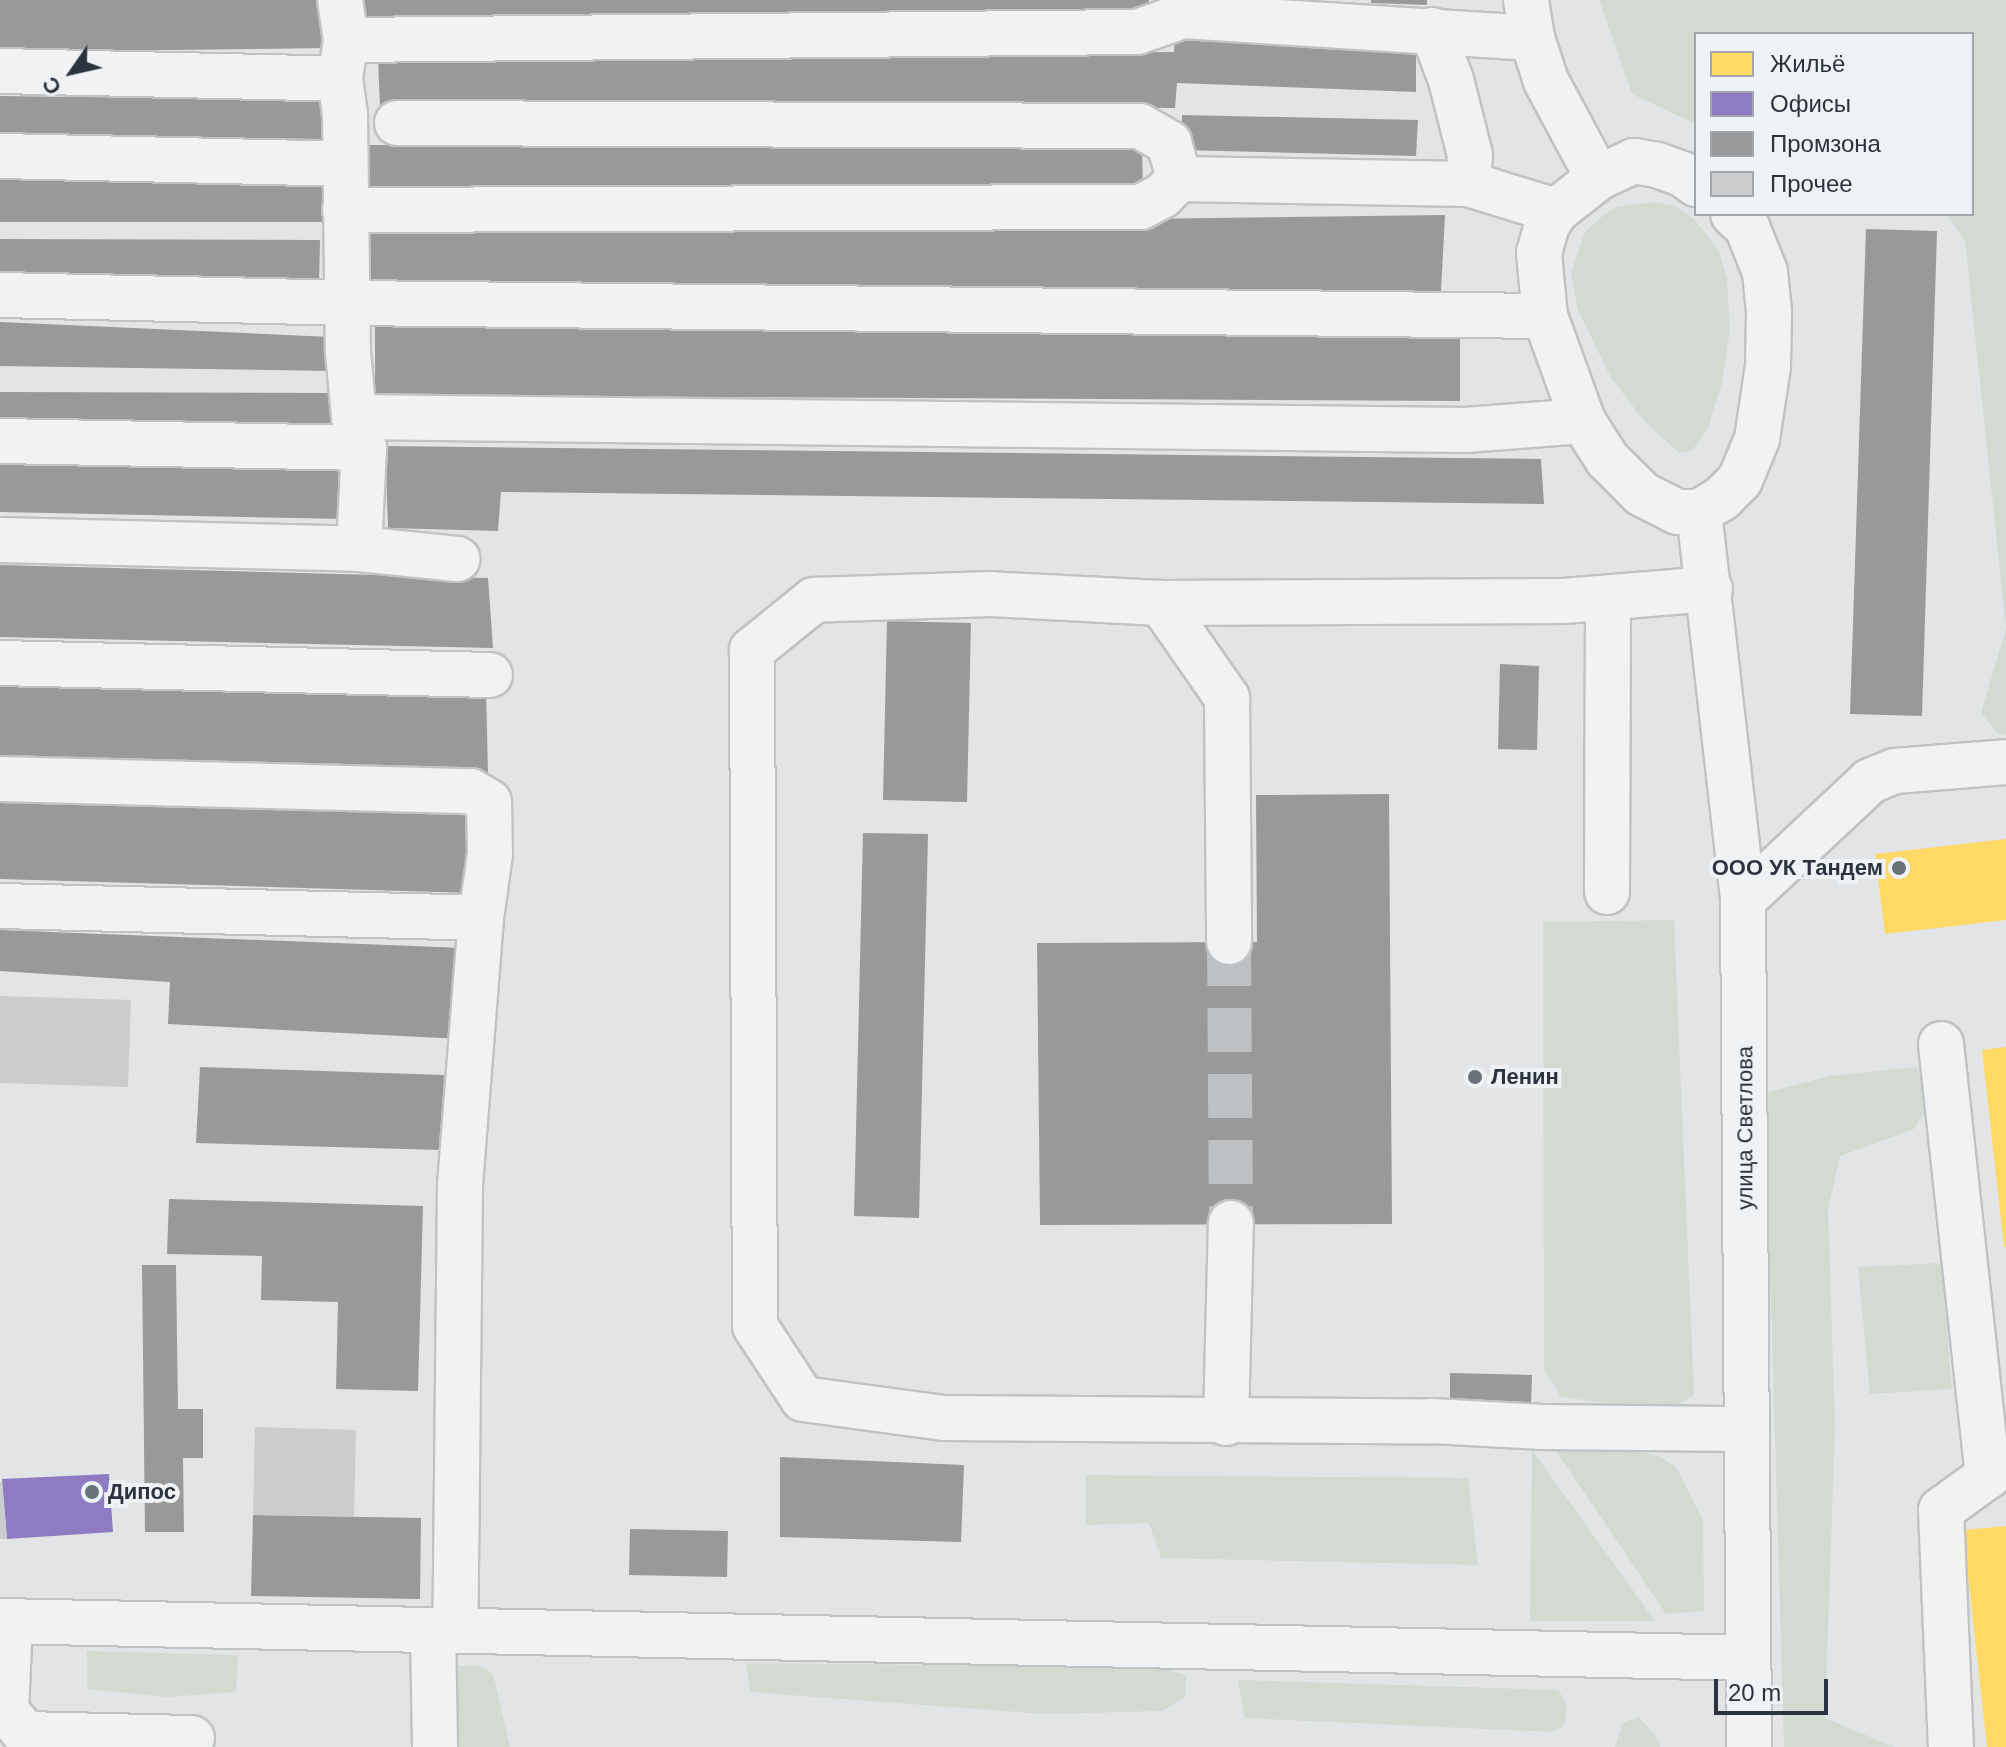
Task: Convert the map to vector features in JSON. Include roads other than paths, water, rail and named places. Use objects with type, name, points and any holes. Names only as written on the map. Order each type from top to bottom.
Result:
[{"type":"street","points":[[0,71],[342,39],[1137,32],[1183,16],[1432,30],[1529,19],[1546,81],[1598,178]]},
{"type":"street","points":[[1432,30],[1451,80],[1470,155],[1468,184]]},
{"type":"street","points":[[342,39],[348,303],[359,433],[359,549]]},
{"type":"street","points":[[397,123],[1140,126],[1169,143],[1179,179]]},
{"type":"street","points":[[0,156],[343,164]]},
{"type":"street","points":[[1694,183],[1682,174],[1657,165],[1634,161],[1598,178],[1556,211],[1547,225],[1539,253],[1545,316],[1583,421],[1607,459],[1642,494],[1677,512],[1699,512],[1740,480],[1757,439],[1768,366],[1765,272],[1747,227],[1735,216]]},
{"type":"street","points":[[345,210],[1141,207],[1162,196],[1179,179],[1468,184],[1556,211]]},
{"type":"street","points":[[0,295],[348,303],[1545,316]]},
{"type":"street","points":[[0,441],[359,433],[1465,430],[1583,421]]},
{"type":"street","name":"улица Светлова","points":[[1699,512],[1743,900],[1749,1747]]},
{"type":"street","points":[[0,540],[359,549],[457,559]]},
{"type":"street","points":[[1710,589],[1608,599],[1161,603],[991,594],[814,600],[752,650],[755,1326],[803,1399],[944,1418],[1226,1423],[1431,1421],[1532,1427],[1746,1429]]},
{"type":"street","points":[[1607,892],[1608,599]]},
{"type":"street","points":[[1161,603],[1227,698],[1229,942]]},
{"type":"street","points":[[0,663],[490,675]]},
{"type":"street","points":[[1743,900],[1870,781],[1895,771],[2006,762]]},
{"type":"street","points":[[0,779],[471,791],[489,802],[490,854],[481,918],[460,1187],[444,1629],[435,1747]]},
{"type":"street","points":[[0,906],[481,918]]},
{"type":"street","points":[[1941,1044],[1997,1476],[1941,1510],[1951,1747]]},
{"type":"street","points":[[1226,1423],[1231,1223]]},
{"type":"street","points":[[192,1738],[25,1734],[6,1711],[5,1621],[1748,1658]]},
{"type":"tunnel","points":[[1229,942],[1231,1223]]},
{"type":"place","name":"ООО УК Тандем","points":[[1899,868]]},
{"type":"place","name":"Ленин","points":[[1475,1077]]},
{"type":"place","name":"Дипос","points":[[92,1492]]}]
